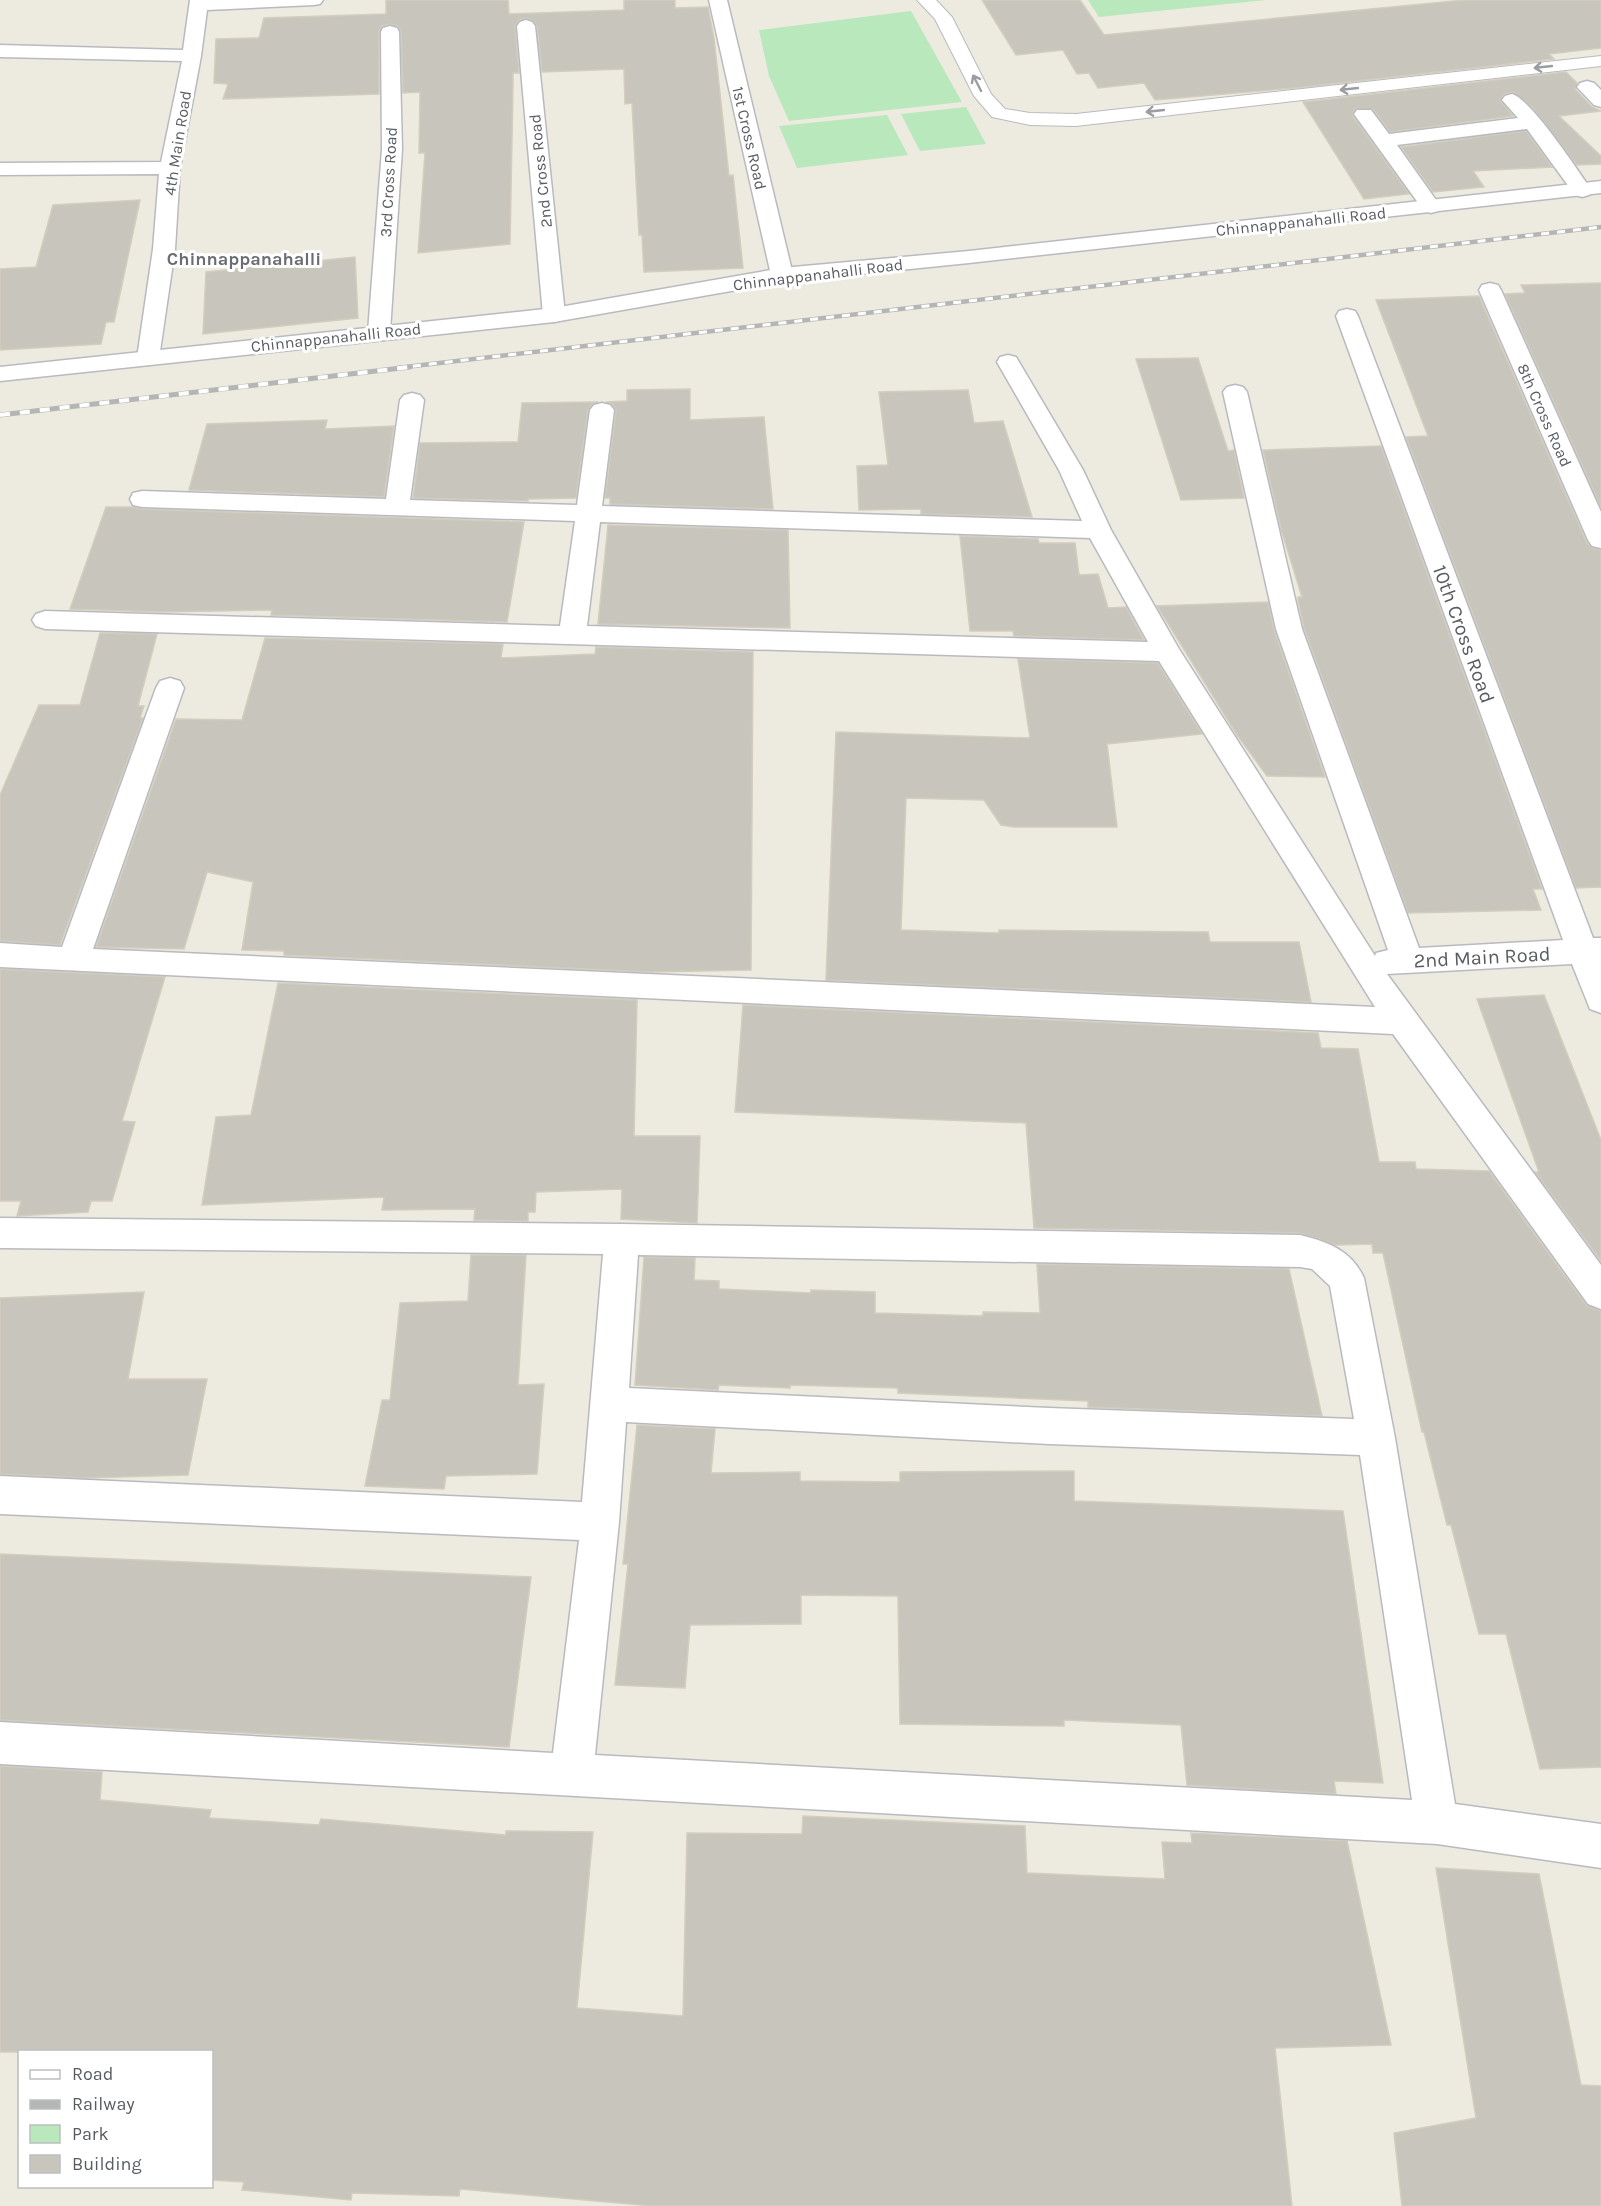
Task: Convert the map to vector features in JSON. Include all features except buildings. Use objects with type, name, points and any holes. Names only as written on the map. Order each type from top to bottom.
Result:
[{"type":"street","points":[[198,2],[314,0]]},
{"type":"street","name":"1st Cross Road","points":[[718,0],[782,275]]},
{"type":"street","name":"4th Main Road","points":[[148,358],[164,249],[170,168],[192,56],[198,2]]},
{"type":"street","name":"2nd Cross Road","points":[[526,26],[554,315]]},
{"type":"street","name":"3rd Cross Road","points":[[379,332],[392,149],[390,32]]},
{"type":"street","points":[[0,51],[192,56]]},
{"type":"street","points":[[1587,87],[1601,101]]},
{"type":"street","points":[[1512,100],[1591,189]]},
{"type":"street","points":[[1364,114],[1431,207]]},
{"type":"street","points":[[1383,141],[1532,122]]},
{"type":"street","points":[[0,169],[170,168]]},
{"type":"street","name":"Chinnappanahalli Road","points":[[0,374],[554,315],[782,275],[969,258],[1591,189]]},
{"type":"street","name":"8th Cross Road","points":[[1490,290],[1601,540]]},
{"type":"street","name":"10th Cross Road","points":[[1347,316],[1591,951],[1601,1000]]},
{"type":"street","points":[[1008,362],[1071,470],[1098,530],[1167,652],[1363,963],[1402,1022],[1601,1293]]},
{"type":"street","points":[[1234,392],[1289,629],[1408,961]]},
{"type":"street","points":[[397,507],[412,400]]},
{"type":"street","points":[[572,636],[586,514],[602,410]]},
{"type":"street","points":[[142,499],[1098,530]]},
{"type":"street","points":[[45,620],[1167,652]]},
{"type":"street","points":[[73,960],[170,688]]},
{"type":"street","name":"2nd Main Road","points":[[1363,963],[1591,951]]},
{"type":"street","points":[[0,955],[1402,1022]]},
{"type":"street","points":[[0,1233],[622,1239],[1288,1251],[1322,1256],[1346,1278],[1376,1438],[1437,1823]]},
{"type":"street","points":[[572,1774],[600,1522],[622,1239]]},
{"type":"street","points":[[608,1404],[1049,1426],[1376,1438]]},
{"type":"street","points":[[0,1495],[600,1522]]},
{"type":"street","points":[[0,1743],[1437,1823],[1601,1845]]},
{"type":"lane","points":[[926,0],[943,17],[983,96],[999,113],[1030,119],[1077,120],[1601,61]]},
{"type":"green space","points":[[1088,0],[1266,0],[1099,17]]},
{"type":"green space","points":[[911,11],[962,102],[789,121],[769,76],[759,30]]},
{"type":"green space","points":[[966,107],[986,144],[920,151],[901,114]]},
{"type":"green space","points":[[887,115],[908,155],[797,168],[779,126]]},
{"type":"railway","points":[[397,368],[1601,227]]},
{"type":"railway","points":[[0,415],[410,367]]},
{"type":"district","name":"Chinnappanahalli","points":[[244,259]]}]
